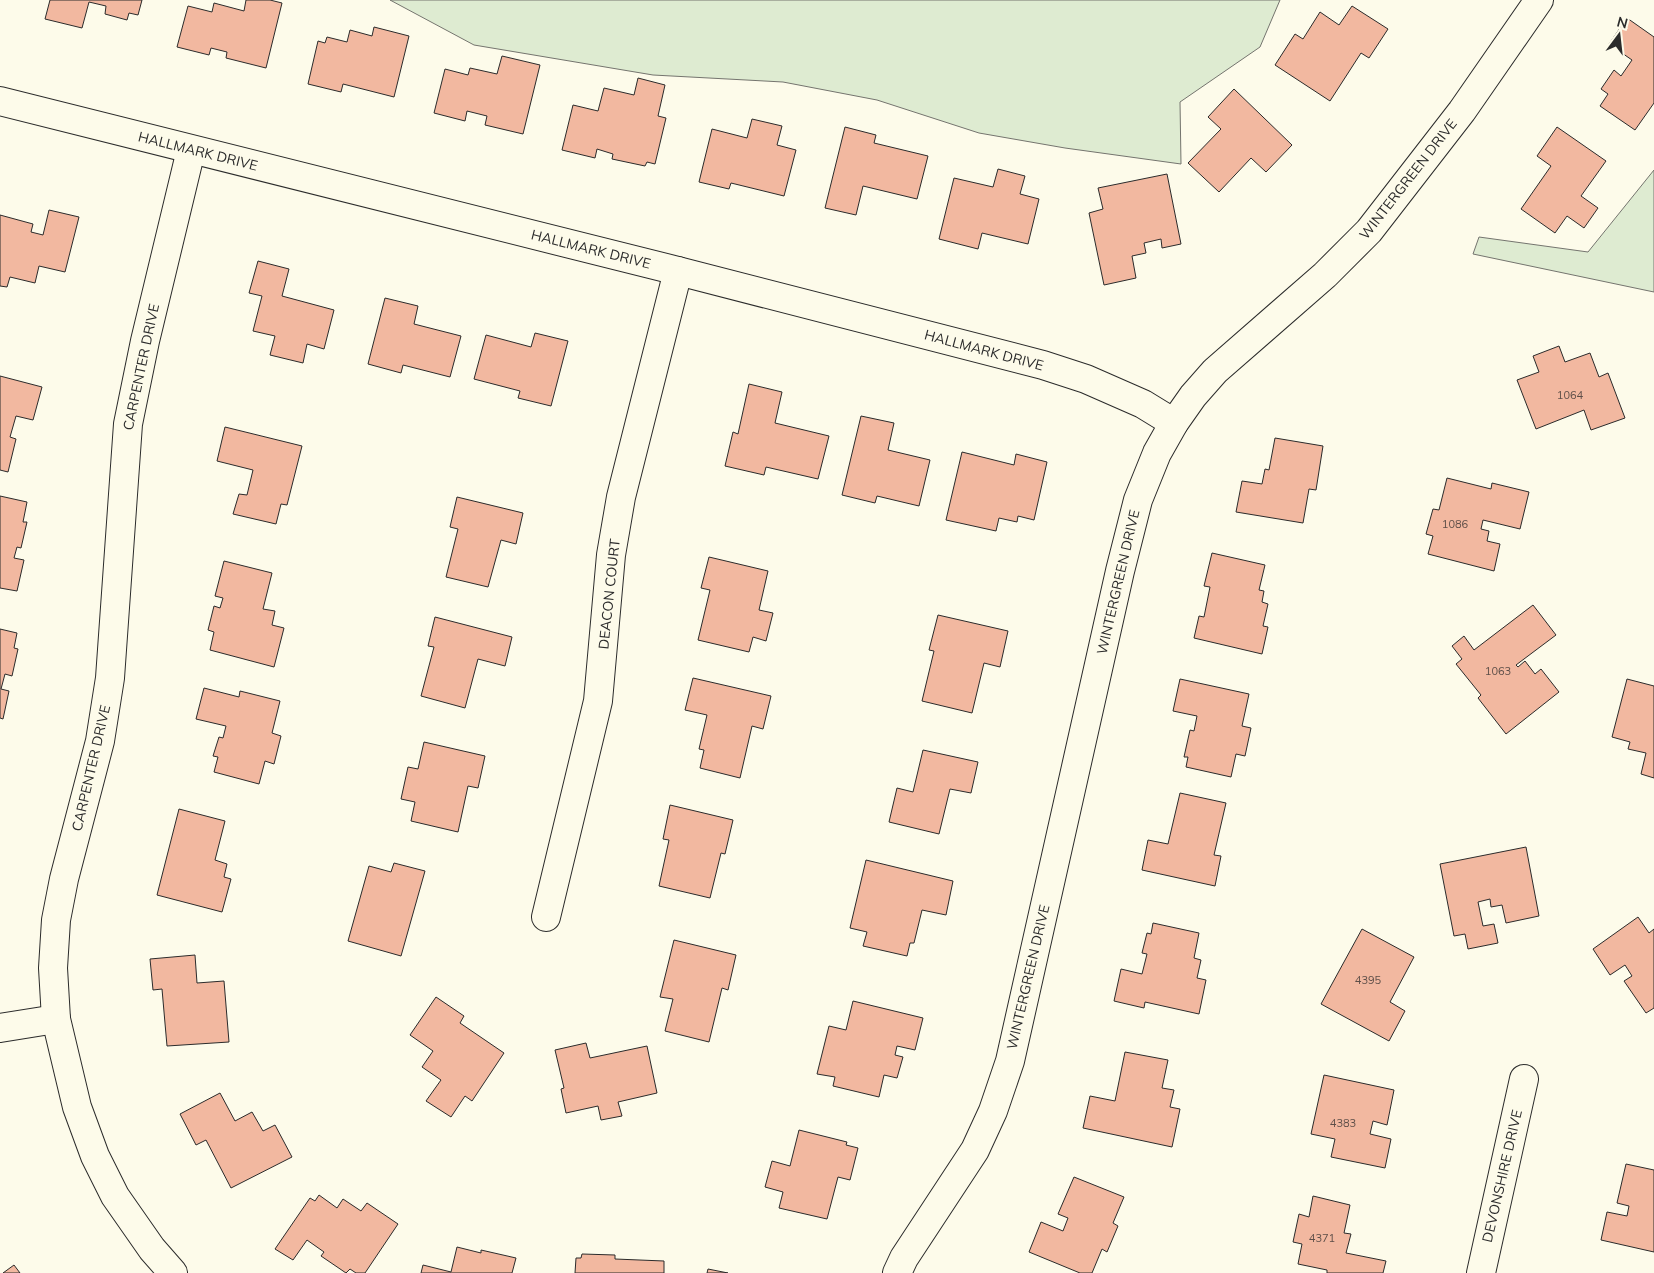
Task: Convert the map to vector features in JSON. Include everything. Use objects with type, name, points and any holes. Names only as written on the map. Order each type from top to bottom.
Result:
[{"type":"street","name":"WINTERGREEN DRIVE","points":[[897,1273],[904,1258],[975,1150],[993,1111],[1007,1070],[1120,570],[1138,500],[1157,453],[1174,423],[1193,396],[1215,371],[1325,275],[1370,231],[1462,111],[1539,0]]},
{"type":"street","name":"HALLMARK DRIVE","points":[[0,101],[678,271],[1043,365],[1086,380],[1143,404],[1174,423]]},
{"type":"street","name":"CARPENTER DRIVE","points":[[173,1273],[152,1249],[115,1196],[95,1156],[77,1106],[56,1019],[53,968],[56,920],[64,878],[100,741],[110,678],[128,424],[145,341],[192,150]]},
{"type":"street","name":"DEACON COURT","points":[[546,917],[598,702],[611,555],[621,497],[678,271]]},
{"type":"street","points":[[0,1028],[56,1019]]},
{"type":"street","name":"DEVONSHIRE DRIVE","points":[[1481,1273],[1524,1079]]},
{"type":"green space","points":[[390,0],[1280,0],[1260,47],[1180,102],[1181,164],[1065,148],[979,133],[877,100],[783,82],[653,75],[474,45]]},
{"type":"green space","points":[[1654,170],[1654,292],[1473,254],[1479,237],[1588,252]]},
{"type":"building","points":[[50,0],[142,0],[138,15],[129,13],[127,20],[105,14],[106,6],[89,2],[82,28],[45,19]]},
{"type":"building","points":[[246,0],[270,0],[282,3],[266,68],[226,58],[227,52],[211,48],[209,55],[177,47],[188,6],[212,12],[214,3],[244,11]]},
{"type":"building","points":[[1352,6],[1388,29],[1369,58],[1361,53],[1330,101],[1275,65],[1295,34],[1303,39],[1320,12],[1339,25]]},
{"type":"building","points":[[1627,18],[1654,37],[1654,103],[1635,130],[1600,106],[1608,94],[1601,89],[1614,70],[1621,76],[1632,60],[1609,44]]},
{"type":"building","points":[[374,27],[409,36],[394,97],[343,84],[341,92],[308,84],[318,41],[325,43],[327,37],[347,42],[350,30],[372,36]]},
{"type":"building","points":[[502,56],[540,65],[523,134],[485,125],[487,116],[467,111],[465,121],[434,113],[445,69],[468,75],[470,68],[497,74]]},
{"type":"building","points":[[638,78],[665,85],[658,116],[666,118],[655,164],[647,162],[645,166],[612,159],[613,154],[597,149],[595,158],[562,150],[573,105],[598,111],[604,88],[634,95]]},
{"type":"building","points":[[1234,89],[1292,145],[1266,172],[1251,158],[1219,192],[1188,163],[1221,129],[1208,117]]},
{"type":"building","points":[[752,119],[782,126],[777,145],[796,150],[784,196],[731,183],[729,189],[699,182],[712,129],[747,138]]},
{"type":"building","points":[[845,127],[876,135],[874,143],[928,156],[917,199],[863,186],[856,215],[825,208]]},
{"type":"building","points":[[1557,127],[1606,161],[1581,196],[1598,208],[1584,228],[1567,216],[1555,233],[1521,209],[1551,166],[1537,156]]},
{"type":"building","points":[[998,169],[1025,176],[1020,194],[1039,199],[1028,244],[982,233],[978,249],[939,239],[954,178],[993,187]]},
{"type":"building","points":[[1167,174],[1181,244],[1162,248],[1161,239],[1144,243],[1146,253],[1132,256],[1136,278],[1104,285],[1089,213],[1103,209],[1098,188]]},
{"type":"building","points":[[49,210],[79,217],[65,272],[39,266],[35,283],[10,277],[7,287],[0,286],[0,215],[33,224],[31,232],[43,235]]},
{"type":"building","points":[[258,261],[289,269],[282,296],[334,310],[324,349],[307,344],[303,363],[270,355],[275,336],[253,331],[262,296],[249,293]]},
{"type":"building","points":[[385,298],[418,306],[414,324],[461,336],[450,377],[403,365],[401,373],[368,364]]},
{"type":"building","points":[[535,333],[568,341],[551,406],[518,398],[520,391],[474,379],[486,335],[531,347]]},
{"type":"building","points":[[1559,346],[1565,362],[1590,353],[1599,377],[1608,373],[1625,418],[1591,430],[1584,410],[1536,429],[1517,380],[1539,372],[1533,356]]},
{"type":"building","points":[[0,376],[42,387],[33,420],[16,416],[10,437],[16,439],[8,472],[0,470]]},
{"type":"building","points":[[749,384],[782,392],[775,423],[829,436],[818,479],[766,467],[764,475],[725,466],[733,432],[738,434]]},
{"type":"building","points":[[861,416],[894,423],[888,450],[930,460],[919,506],[877,496],[875,503],[842,495]]},
{"type":"building","points":[[225,427],[302,446],[287,505],[281,504],[276,524],[233,514],[239,494],[247,495],[253,470],[217,461]]},
{"type":"building","points":[[1275,438],[1323,446],[1316,490],[1309,489],[1303,523],[1236,512],[1242,481],[1262,484],[1265,469],[1269,470]]},
{"type":"building","points":[[962,452],[1014,465],[1016,454],[1047,462],[1034,520],[1018,516],[1017,522],[999,518],[996,531],[946,520]]},
{"type":"building","points":[[1447,478],[1491,489],[1492,483],[1529,492],[1520,529],[1483,520],[1481,529],[1489,531],[1487,541],[1500,544],[1494,571],[1428,554],[1433,536],[1426,534],[1433,509],[1439,510]]},
{"type":"building","points":[[0,496],[27,502],[23,522],[27,522],[21,548],[17,547],[14,558],[24,560],[17,591],[0,588]]},
{"type":"building","points":[[457,497],[523,513],[516,544],[501,540],[488,587],[446,577],[458,529],[450,527]]},
{"type":"building","points":[[1212,553],[1265,565],[1259,590],[1264,591],[1262,602],[1268,604],[1263,626],[1268,627],[1262,654],[1194,638],[1199,616],[1204,617],[1210,587],[1204,586]]},
{"type":"building","points":[[709,557],[768,571],[759,610],[773,613],[766,641],[753,637],[749,652],[698,640],[710,590],[701,588]]},
{"type":"building","points":[[224,561],[272,573],[263,609],[275,611],[272,625],[284,628],[274,667],[210,650],[214,632],[208,630],[214,606],[220,608],[223,598],[215,596]]},
{"type":"building","points":[[1533,605],[1556,635],[1516,665],[1518,667],[1525,661],[1535,674],[1541,669],[1559,692],[1506,734],[1478,698],[1481,695],[1456,664],[1462,659],[1452,646],[1464,636],[1474,650]]},
{"type":"building","points":[[938,615],[1008,631],[1000,667],[984,663],[972,713],[922,701],[934,651],[929,650]]},
{"type":"building","points":[[435,617],[512,637],[505,666],[478,659],[465,708],[421,696],[434,647],[428,646]]},
{"type":"building","points":[[0,629],[17,633],[14,648],[18,649],[12,676],[5,674],[1,689],[9,691],[3,719],[0,718]]},
{"type":"building","points":[[693,678],[771,696],[763,729],[752,726],[740,778],[700,768],[704,750],[699,749],[707,715],[685,710]]},
{"type":"building","points":[[1180,679],[1249,694],[1242,726],[1251,728],[1245,756],[1236,754],[1231,777],[1186,767],[1188,757],[1184,757],[1190,730],[1194,731],[1197,716],[1173,711]]},
{"type":"building","points":[[1627,679],[1654,686],[1654,778],[1641,774],[1646,753],[1628,749],[1630,742],[1612,737]]},
{"type":"building","points":[[204,688],[239,697],[240,691],[280,701],[272,733],[281,736],[274,764],[265,761],[259,784],[214,772],[218,757],[213,756],[219,737],[223,738],[226,726],[196,719]]},
{"type":"building","points":[[424,742],[485,756],[478,788],[468,786],[458,832],[411,821],[415,802],[401,799],[408,767],[418,769]]},
{"type":"building","points":[[923,750],[978,762],[971,793],[950,789],[939,834],[889,822],[897,788],[913,792]]},
{"type":"building","points":[[1180,793],[1226,803],[1214,855],[1221,856],[1215,886],[1142,870],[1148,840],[1168,844]]},
{"type":"building","points":[[670,805],[733,820],[725,854],[721,853],[710,898],[659,886],[669,840],[663,839]]},
{"type":"building","points":[[179,809],[225,821],[215,860],[227,864],[224,877],[231,879],[222,912],[157,895]]},
{"type":"building","points":[[1526,847],[1539,916],[1506,923],[1502,905],[1491,907],[1490,899],[1478,902],[1483,926],[1494,924],[1498,943],[1468,949],[1465,934],[1454,936],[1440,864]]},
{"type":"building","points":[[866,860],[953,881],[946,915],[922,910],[914,943],[910,943],[907,956],[863,946],[867,932],[850,928]]},
{"type":"building","points":[[394,863],[425,871],[401,956],[348,941],[369,866],[391,872]]},
{"type":"building","points":[[1638,917],[1649,933],[1654,929],[1654,1008],[1646,1013],[1624,981],[1632,976],[1625,965],[1610,975],[1593,949]]},
{"type":"building","points":[[1153,923],[1199,933],[1194,958],[1201,960],[1197,978],[1206,980],[1199,1014],[1145,1002],[1144,1008],[1114,1001],[1121,969],[1142,974],[1147,954],[1142,953],[1147,933],[1151,934]]},
{"type":"building","points":[[1362,929],[1414,957],[1390,1002],[1405,1011],[1389,1041],[1321,1004]]},
{"type":"building","points":[[674,940],[736,955],[728,990],[722,988],[709,1042],[665,1031],[673,999],[660,997]]},
{"type":"building","points":[[195,955],[197,983],[224,981],[229,1042],[167,1046],[162,989],[153,990],[150,959]]},
{"type":"building","points":[[436,997],[464,1016],[460,1023],[504,1053],[472,1101],[465,1096],[451,1117],[426,1101],[441,1080],[422,1067],[433,1051],[410,1035]]},
{"type":"building","points":[[853,1001],[923,1018],[915,1050],[897,1046],[895,1055],[903,1057],[897,1078],[884,1075],[879,1097],[833,1086],[835,1077],[817,1074],[829,1026],[846,1030]]},
{"type":"building","points":[[586,1043],[590,1058],[647,1046],[657,1093],[618,1102],[622,1116],[601,1120],[598,1106],[566,1113],[561,1089],[564,1088],[555,1050]]},
{"type":"building","points":[[1125,1052],[1168,1060],[1162,1088],[1174,1090],[1170,1107],[1180,1109],[1172,1147],[1083,1128],[1090,1096],[1115,1101]]},
{"type":"building","points":[[1324,1075],[1394,1090],[1387,1125],[1373,1121],[1370,1134],[1391,1139],[1385,1168],[1331,1157],[1335,1139],[1311,1134]]},
{"type":"building","points":[[220,1093],[235,1121],[252,1112],[263,1131],[275,1125],[292,1157],[231,1188],[206,1140],[196,1145],[180,1114]]},
{"type":"building","points":[[799,1130],[847,1142],[846,1145],[858,1148],[850,1180],[838,1177],[827,1219],[779,1208],[783,1192],[765,1187],[772,1161],[790,1166]]},
{"type":"building","points":[[1626,1164],[1654,1170],[1654,1252],[1601,1240],[1607,1212],[1627,1216],[1629,1206],[1617,1203]]},
{"type":"building","points":[[1074,1177],[1124,1197],[1113,1223],[1118,1226],[1107,1252],[1102,1249],[1092,1273],[1080,1273],[1029,1252],[1041,1222],[1063,1231],[1068,1218],[1058,1214]]},
{"type":"building","points":[[319,1195],[337,1208],[343,1199],[361,1211],[367,1203],[398,1224],[365,1273],[356,1273],[350,1269],[346,1273],[321,1256],[324,1252],[307,1240],[293,1260],[275,1249],[310,1198],[315,1201]]},
{"type":"building","points":[[1313,1196],[1350,1205],[1344,1233],[1351,1234],[1346,1253],[1386,1261],[1383,1273],[1327,1273],[1327,1270],[1298,1264],[1302,1244],[1293,1242],[1299,1214],[1309,1217]]},
{"type":"building","points":[[457,1247],[516,1258],[512,1273],[421,1273],[423,1265],[451,1272]]},
{"type":"building","points":[[582,1254],[615,1255],[615,1259],[664,1261],[664,1273],[575,1273],[576,1258],[581,1258]]},
{"type":"building","points":[[14,1265],[20,1273],[3,1273]]},
{"type":"building","points":[[708,1269],[728,1273],[707,1273]]}]
